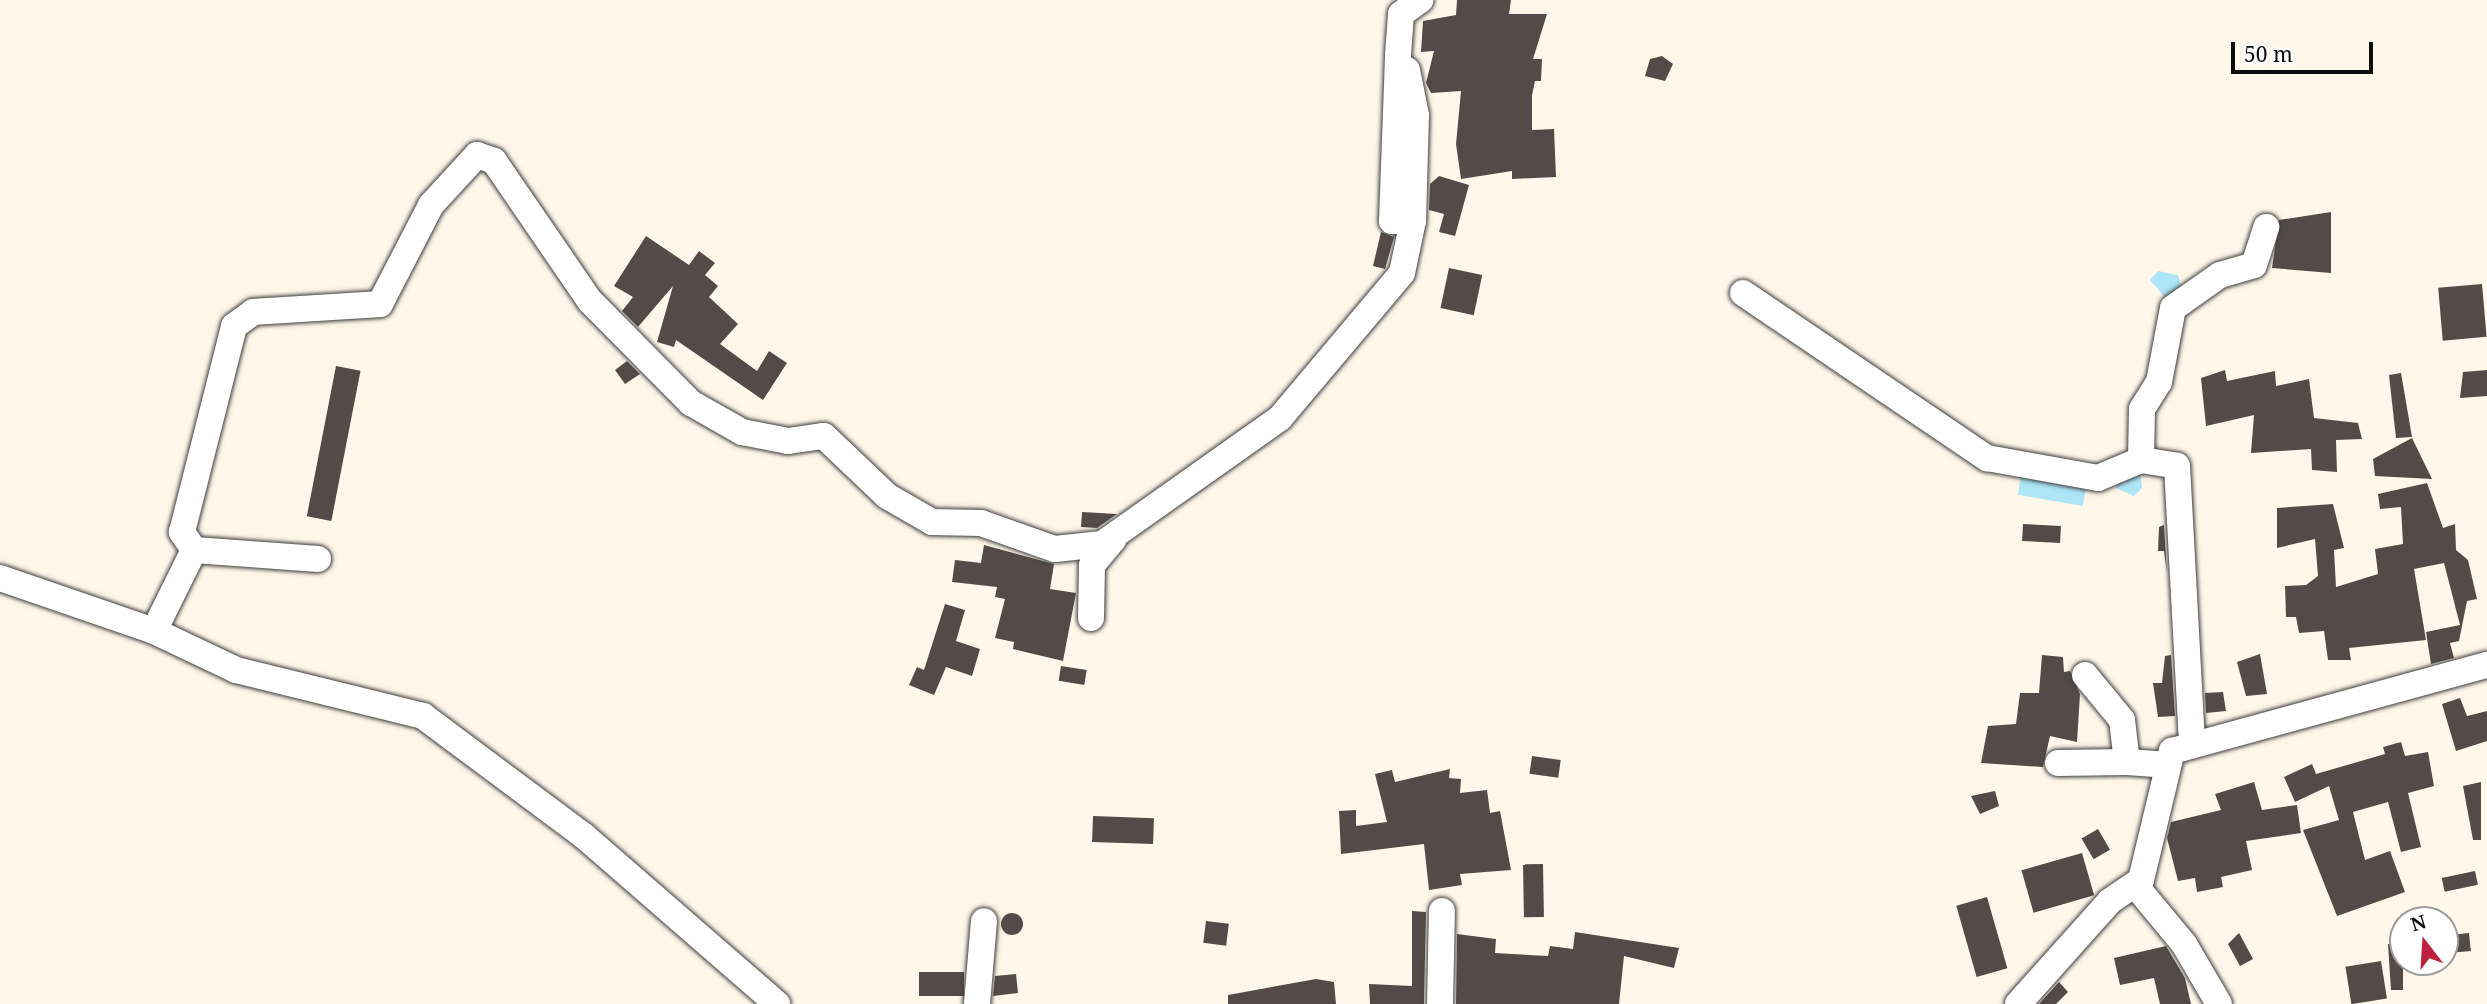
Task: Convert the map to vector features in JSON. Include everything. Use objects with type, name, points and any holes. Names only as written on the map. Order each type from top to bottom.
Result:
[{"type":"street","points":[[194,550],[181,521],[234,326],[253,312],[380,304],[431,205],[477,155],[494,161],[590,301],[691,403],[743,432],[788,441],[824,436],[887,496],[932,522],[981,523],[1055,549],[1084,550],[1116,536],[1280,418],[1402,273],[1413,221],[1392,220],[1399,36],[1401,14],[1420,0]]},
{"type":"street","points":[[2141,460],[2142,409],[2159,382],[2173,309],[2220,275],[2254,265],[2266,227]]},
{"type":"street","points":[[1743,293],[1987,458],[2098,478],[2141,460],[2178,470],[2182,651],[2192,744]]},
{"type":"street","points":[[1091,618],[1092,565],[1116,536]]},
{"type":"street","points":[[194,550],[318,559]]},
{"type":"street","points":[[154,631],[194,550]]},
{"type":"street","points":[[0,578],[154,631],[236,670],[423,716],[584,836],[777,1004]]},
{"type":"street","points":[[2018,1004],[2110,901],[2135,884],[2145,870],[2166,765],[2172,751],[2487,665]]},
{"type":"street","points":[[2085,675],[2122,720],[2127,762]]},
{"type":"street","points":[[2058,763],[2127,762],[2166,765]]},
{"type":"street","points":[[2135,884],[2184,944],[2219,1004]]},
{"type":"street","points":[[1440,1004],[1442,911]]},
{"type":"street","points":[[977,1004],[984,921]]},
{"type":"water","points":[[2158,271],[2178,275],[2183,294],[2170,303],[2150,280]]},
{"type":"water","points":[[2140,470],[2142,488],[2134,496],[2116,488],[2117,476]]},
{"type":"water","points":[[2022,471],[2087,482],[2083,506],[2018,495]]},
{"type":"building","points":[[1457,0],[1511,0],[1509,14],[1547,14],[1533,59],[1542,59],[1541,81],[1535,81],[1532,95],[1532,130],[1554,129],[1556,177],[1512,179],[1512,171],[1461,179],[1456,144],[1461,91],[1431,93],[1426,83],[1434,51],[1421,52],[1423,21],[1456,15]]},
{"type":"building","points":[[1662,56],[1673,64],[1665,81],[1645,76],[1650,59]]},
{"type":"building","points":[[1439,176],[1469,185],[1455,236],[1439,232],[1444,214],[1429,210],[1430,184]]},
{"type":"building","points":[[2331,212],[2331,273],[2272,268],[2279,220]]},
{"type":"building","points":[[1381,232],[1394,237],[1385,269],[1373,266]]},
{"type":"building","points":[[646,236],[689,265],[699,251],[715,263],[705,275],[718,286],[709,297],[738,324],[720,344],[757,371],[769,351],[787,363],[763,400],[676,340],[674,347],[657,342],[673,286],[638,327],[622,311],[633,297],[614,286]]},
{"type":"building","points":[[1449,268],[1482,275],[1474,315],[1440,308]]},
{"type":"building","points":[[2482,284],[2487,337],[2443,341],[2438,288]]},
{"type":"building","points":[[627,361],[640,374],[625,384],[615,370]]},
{"type":"building","points":[[336,366],[361,371],[331,521],[307,516]]},
{"type":"building","points":[[2225,370],[2227,381],[2275,371],[2276,386],[2309,379],[2314,418],[2358,423],[2362,439],[2336,440],[2337,472],[2312,470],[2311,449],[2251,453],[2254,415],[2206,426],[2201,378]]},
{"type":"building","points":[[2487,370],[2487,396],[2460,398],[2463,372]]},
{"type":"building","points":[[2401,373],[2412,437],[2396,438],[2389,375]]},
{"type":"building","points":[[2412,438],[2432,479],[2375,476],[2373,459]]},
{"type":"building","points":[[2427,483],[2443,528],[2455,524],[2456,550],[2468,560],[2477,599],[2467,601],[2459,641],[2450,643],[2454,658],[2431,664],[2426,632],[2460,625],[2444,563],[2414,569],[2426,640],[2349,648],[2351,660],[2328,660],[2324,631],[2299,633],[2296,617],[2286,617],[2285,586],[2306,585],[2318,576],[2315,539],[2277,548],[2277,508],[2333,504],[2344,548],[2334,550],[2336,587],[2378,574],[2375,549],[2403,544],[2401,507],[2380,509],[2378,494]]},
{"type":"building","points":[[1082,512],[1117,514],[1097,528],[1081,527]]},
{"type":"building","points":[[2023,524],[2061,526],[2060,543],[2022,541]]},
{"type":"building","points":[[2164,525],[2167,573],[2164,551],[2158,551],[2159,527]]},
{"type":"building","points":[[984,545],[1054,564],[1050,589],[1076,593],[1063,661],[1013,649],[1014,642],[995,638],[1005,599],[995,597],[997,587],[952,582],[955,560],[981,563]]},
{"type":"building","points":[[945,604],[965,610],[956,641],[980,649],[972,676],[946,667],[934,695],[909,685],[917,667],[924,670]]},
{"type":"building","points":[[2260,654],[2267,694],[2246,696],[2237,662]]},
{"type":"building","points":[[2042,655],[2063,657],[2064,672],[2070,671],[2080,694],[2077,742],[2050,736],[2043,767],[1981,763],[1988,726],[2016,724],[2020,693],[2039,693]]},
{"type":"building","points":[[2171,655],[2175,716],[2158,717],[2153,683],[2162,683],[2165,656]]},
{"type":"building","points":[[1061,666],[1087,670],[1084,685],[1059,681]]},
{"type":"building","points":[[2223,692],[2226,711],[2206,713],[2205,693]]},
{"type":"building","points":[[2460,698],[2467,716],[2487,711],[2487,741],[2456,751],[2442,704]]},
{"type":"building","points":[[2401,742],[2405,756],[2428,752],[2434,786],[2408,793],[2421,847],[2401,852],[2388,802],[2353,812],[2365,860],[2390,851],[2405,892],[2337,916],[2303,830],[2339,820],[2329,786],[2295,802],[2284,777],[2312,764],[2316,774],[2385,754],[2383,747]]},
{"type":"building","points":[[1532,756],[1561,760],[1558,778],[1529,774]]},
{"type":"building","points":[[1450,769],[1449,778],[1461,779],[1460,793],[1487,790],[1490,813],[1500,811],[1511,870],[1460,874],[1462,885],[1429,890],[1424,844],[1341,854],[1339,811],[1356,810],[1356,826],[1387,822],[1375,774],[1392,770],[1395,782]]},
{"type":"building","points":[[2254,782],[2262,810],[2297,805],[2301,833],[2246,841],[2252,870],[2221,877],[2223,887],[2197,892],[2195,878],[2178,881],[2167,838],[2171,822],[2221,810],[2215,794]]},
{"type":"building","points":[[2481,782],[2481,840],[2473,840],[2463,786]]},
{"type":"building","points":[[1995,791],[1999,806],[1980,814],[1971,796]]},
{"type":"building","points":[[1093,816],[1154,818],[1153,844],[1092,842]]},
{"type":"building","points":[[2098,829],[2110,850],[2094,859],[2082,838]]},
{"type":"building","points":[[2082,853],[2094,895],[2034,913],[2021,870]]},
{"type":"building","points":[[1523,864],[1543,864],[1544,917],[1524,917]]},
{"type":"building","points":[[2475,871],[2478,885],[2445,892],[2442,878]]},
{"type":"building","points":[[1987,897],[2007,968],[1977,977],[1956,906]]},
{"type":"building","points":[[1412,911],[1426,912],[1424,1004],[1370,1004],[1369,984],[1412,986]]},
{"type":"building","points":[[1008,913],[1016,913],[1023,920],[1023,928],[1016,935],[1008,935],[1001,928],[1001,920]]},
{"type":"building","points":[[1206,921],[1229,924],[1226,946],[1203,943]]},
{"type":"building","points":[[1575,932],[1679,948],[1674,968],[1624,956],[1619,1004],[1456,1004],[1457,934],[1496,939],[1495,953],[1548,956],[1550,946],[1573,949]]},
{"type":"building","points":[[2239,933],[2253,959],[2240,966],[2228,944]]},
{"type":"building","points":[[2469,933],[2471,951],[2459,952],[2459,934]]},
{"type":"building","points":[[2166,946],[2185,978],[2191,1004],[2160,1004],[2154,978],[2120,985],[2114,958]]},
{"type":"building","points":[[2381,961],[2387,999],[2351,1004],[2345,967]]},
{"type":"building","points":[[919,972],[964,972],[964,996],[919,996]]},
{"type":"building","points":[[1016,974],[1018,993],[993,996],[995,976]]},
{"type":"building","points":[[2390,976],[2403,976],[2403,990],[2391,990]]},
{"type":"building","points":[[1316,979],[1334,982],[1336,1004],[1228,1004],[1228,995]]},
{"type":"building","points":[[2059,982],[2068,992],[2056,1004],[2039,1004]]}]
